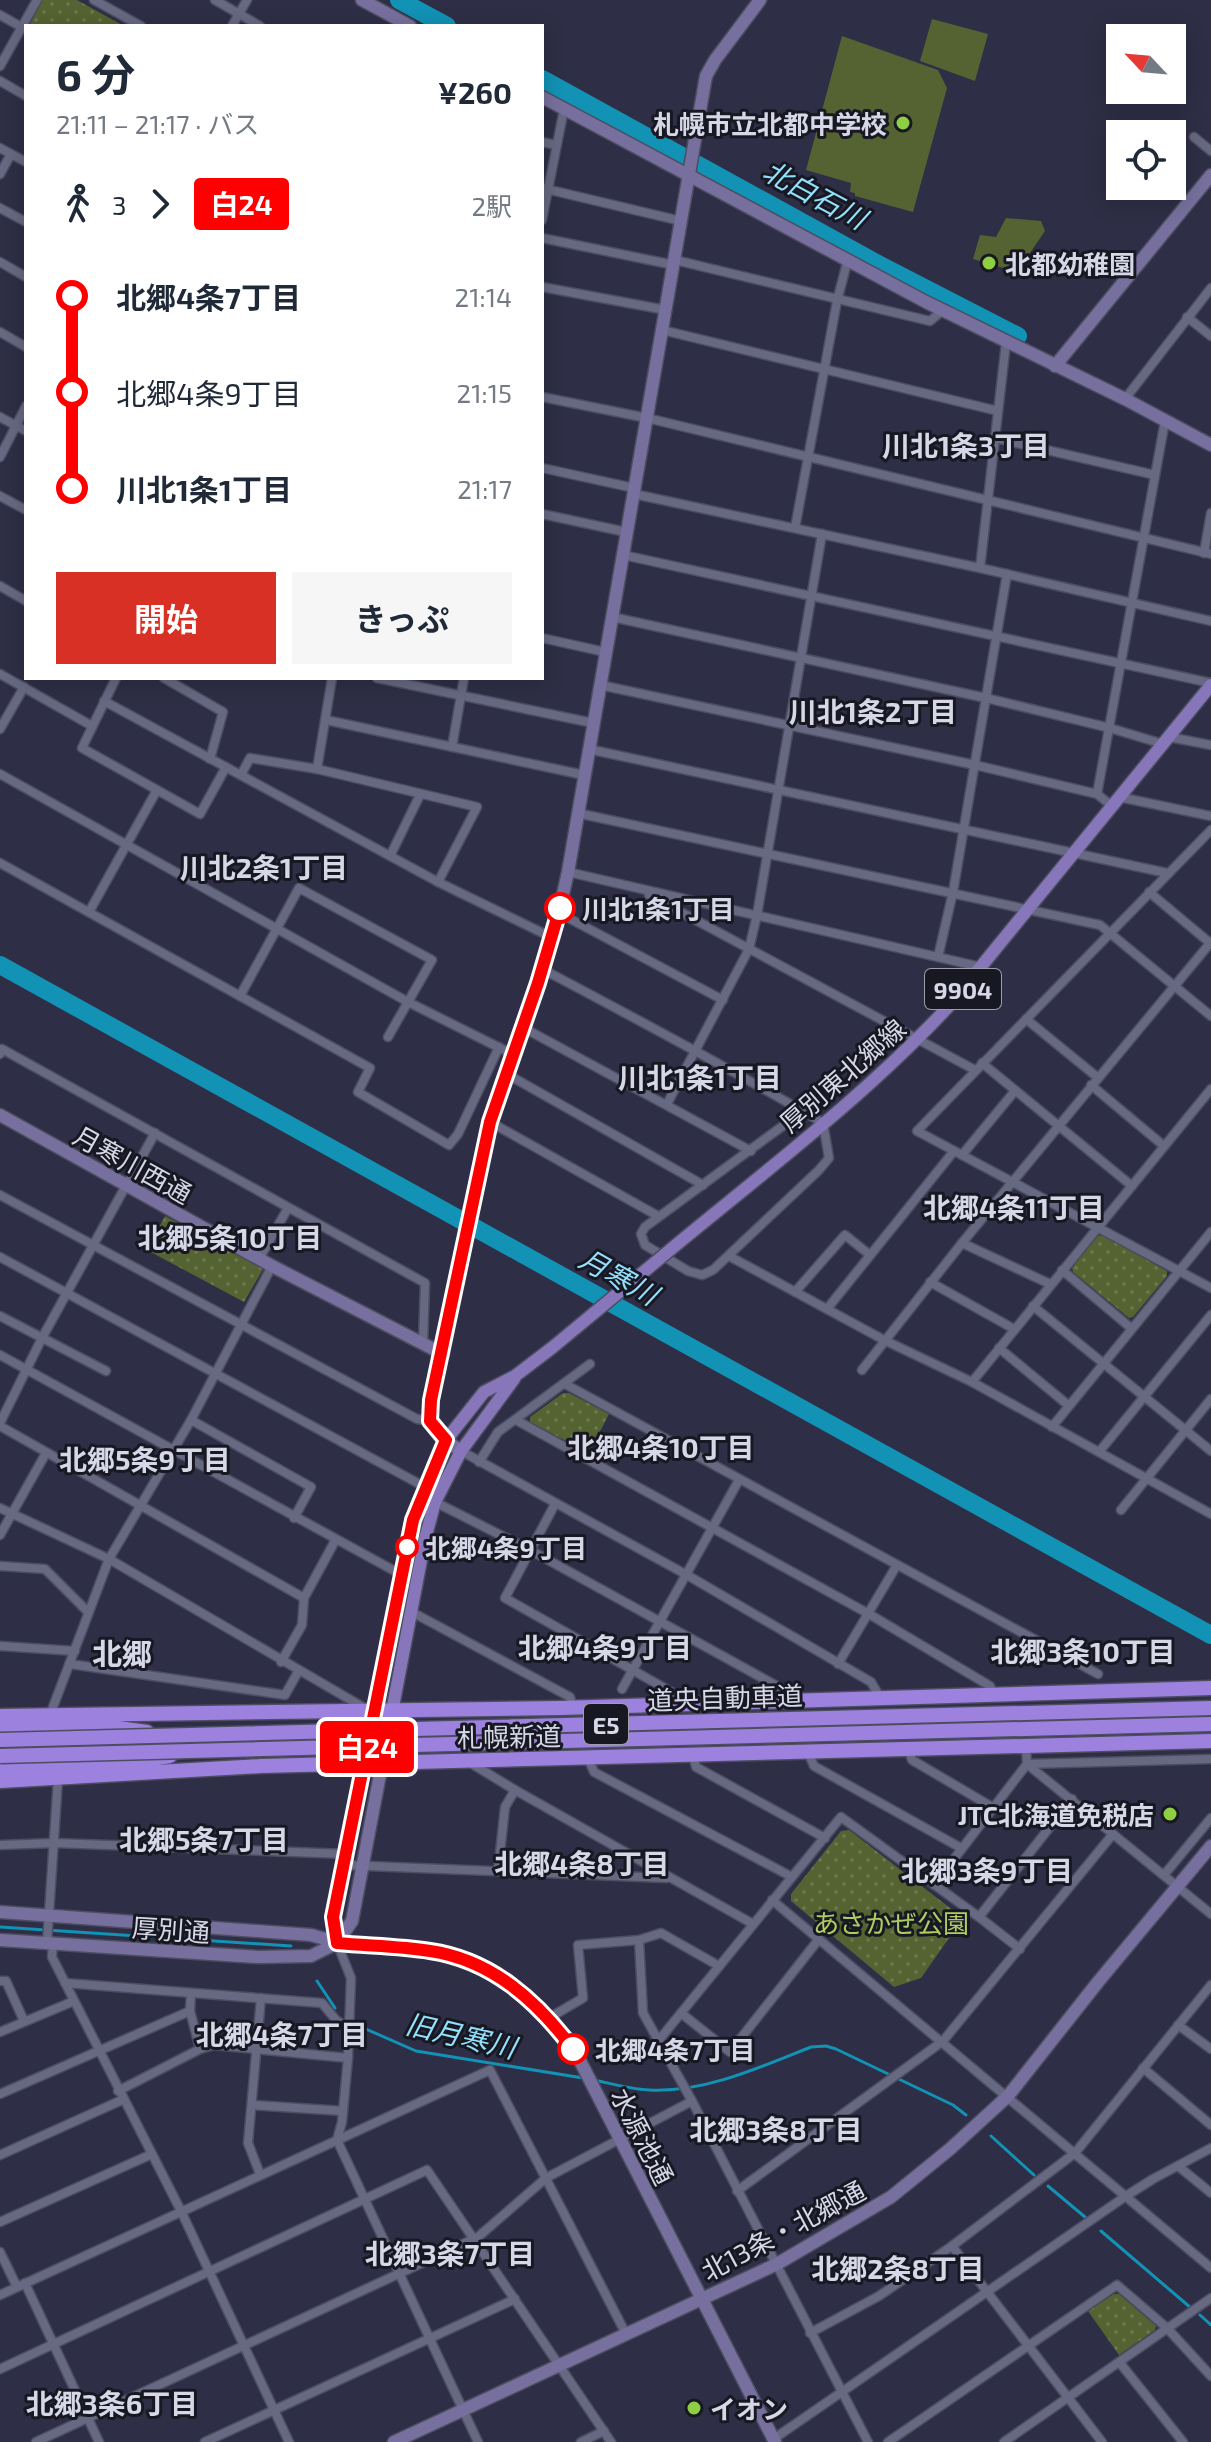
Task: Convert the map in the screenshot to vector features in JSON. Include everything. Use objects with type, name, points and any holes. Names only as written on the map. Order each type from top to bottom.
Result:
[{"type":"highway","name":"札幌新道","points":[[0,1716],[573,1708],[1206,1688]]},
{"type":"highway","name":"道央自動車道","points":[[0,1740],[1211,1708]]},
{"type":"highway","name":"道央自動車道","points":[[0,1756],[1211,1724]]},
{"type":"highway","points":[[0,1726],[111,1727],[176,1736]]},
{"type":"highway","name":"札幌新道","points":[[0,1781],[261,1766],[1210,1741]]},
{"type":"highway","points":[[0,1770],[126,1763],[186,1753]]},
{"type":"main road","name":"厚別東北郷線","points":[[364,1764],[413,1520],[446,1440],[484,1392],[515,1376],[553,1347],[918,1040],[1211,684]]},
{"type":"main road","name":"厚別東北郷線","points":[[382,1764],[410,1611],[435,1502],[461,1451],[515,1376]]},
{"type":"street","points":[[26,24],[37,0]]},
{"type":"street","points":[[94,0],[137,24]]},
{"type":"street","points":[[215,0],[257,24]]},
{"type":"street","points":[[233,24],[247,0]]},
{"type":"street","points":[[362,0],[406,24]]},
{"type":"street","points":[[430,1421],[431,1400],[490,1122],[553,938],[568,872],[706,76],[760,0]]},
{"type":"street","points":[[0,15],[24,28],[0,66]]},
{"type":"street","points":[[0,81],[24,95]]},
{"type":"street","points":[[544,98],[689,172],[1006,343],[1125,399],[1211,445]]},
{"type":"street","points":[[564,109],[545,189],[681,221]]},
{"type":"street","points":[[1194,137],[1211,151]]},
{"type":"street","points":[[544,142],[556,145]]},
{"type":"street","points":[[0,148],[24,161]]},
{"type":"street","points":[[0,174],[11,154]]},
{"type":"street","points":[[1055,366],[1211,175]]},
{"type":"street","points":[[0,208],[24,221]]},
{"type":"street","points":[[544,238],[674,262],[930,321],[943,310]]},
{"type":"street","points":[[795,528],[837,301],[848,259]]},
{"type":"street","points":[[0,262],[24,276]]},
{"type":"street","points":[[544,287],[666,310]]},
{"type":"street","points":[[1125,399],[1211,288]]},
{"type":"street","points":[[1187,317],[1211,336]]},
{"type":"street","points":[[662,330],[998,411]]},
{"type":"street","points":[[0,332],[24,346]]},
{"type":"street","points":[[980,568],[1006,343]]},
{"type":"street","points":[[544,397],[647,418],[1208,553],[1211,513]]},
{"type":"street","points":[[0,457],[24,410]]},
{"type":"street","points":[[0,417],[24,430]]},
{"type":"street","points":[[1097,794],[1165,421]]},
{"type":"street","points":[[995,438],[1155,475]]},
{"type":"street","points":[[544,468],[1211,621]]},
{"type":"street","points":[[0,496],[24,509]]},
{"type":"street","points":[[544,514],[626,532]]},
{"type":"street","points":[[667,1104],[749,949],[822,534]]},
{"type":"street","points":[[623,555],[1211,684]]},
{"type":"street","points":[[938,957],[953,892],[1007,574]]},
{"type":"street","points":[[0,586],[24,600]]},
{"type":"street","points":[[612,617],[1166,740],[1211,745]]},
{"type":"street","points":[[544,638],[605,652]]},
{"type":"street","points":[[0,674],[92,726]]},
{"type":"street","points":[[115,680],[82,748],[200,814],[226,767]]},
{"type":"street","points":[[167,680],[223,712],[210,759]]},
{"type":"street","points":[[317,769],[332,680]]},
{"type":"street","points":[[386,680],[593,723]]},
{"type":"street","points":[[452,747],[464,680]]},
{"type":"street","points":[[600,685],[975,765],[1116,801],[1211,816]]},
{"type":"street","points":[[0,729],[24,687]]},
{"type":"street","points":[[104,701],[438,882],[553,938]]},
{"type":"street","points":[[326,720],[584,775]]},
{"type":"street","points":[[588,749],[1167,873]]},
{"type":"street","points":[[241,775],[250,758],[317,769],[477,807],[438,882]]},
{"type":"street","points":[[0,774],[408,1002],[512,1054]]},
{"type":"street","points":[[89,912],[157,790]]},
{"type":"street","points":[[390,856],[420,795]]},
{"type":"street","points":[[577,813],[1100,925],[1211,1016]]},
{"type":"street","points":[[1211,830],[917,1131],[1211,1288]]},
{"type":"street","points":[[0,863],[370,1068],[358,1092],[449,1145],[458,1134],[499,1047]]},
{"type":"street","points":[[568,872],[981,967]]},
{"type":"street","points":[[240,996],[299,888],[432,960],[388,1037]]},
{"type":"street","points":[[641,891],[918,1040],[978,1067],[1060,1126],[1132,1186]]},
{"type":"street","points":[[862,1370],[930,1282],[1211,942],[1149,892]]},
{"type":"street","points":[[559,913],[723,1000]]},
{"type":"street","points":[[542,969],[696,1051],[803,1111],[823,1123],[829,1158],[713,1270],[702,1275],[688,1271],[645,1245],[642,1240],[645,1227],[803,1111]]},
{"type":"street","points":[[1026,1019],[1164,1146]]},
{"type":"street","points":[[522,1027],[751,1151]]},
{"type":"street","points":[[0,1054],[2,1049],[425,1283],[423,1343]]},
{"type":"street","points":[[505,1073],[703,1185]]},
{"type":"street","points":[[972,1382],[1211,1089]]},
{"type":"street","points":[[827,1309],[870,1255],[1014,1092]]},
{"type":"street","name":"月寒川西通","points":[[0,1115],[259,1259],[443,1354]]},
{"type":"street","points":[[490,1122],[658,1216]]},
{"type":"street","points":[[155,1133],[42,1338],[0,1422],[46,1453],[304,1598]]},
{"type":"street","points":[[0,1195],[417,1419],[430,1421],[446,1440],[461,1451],[687,1575],[871,1682],[881,1699]]},
{"type":"street","points":[[259,1259],[288,1208]]},
{"type":"street","points":[[1052,1427],[1211,1232]]},
{"type":"street","points":[[795,1292],[845,1235],[870,1255]]},
{"type":"street","points":[[962,1243],[1050,1284]]},
{"type":"street","points":[[729,1256],[884,1340],[972,1382],[1211,1514]]},
{"type":"street","points":[[0,1257],[425,1487]]},
{"type":"street","points":[[50,1715],[109,1559],[191,1420],[272,1266]]},
{"type":"street","points":[[1062,1270],[1131,1328]]},
{"type":"street","points":[[930,1282],[1014,1329]]},
{"type":"street","points":[[1033,1306],[1211,1451]]},
{"type":"street","points":[[1099,1452],[1211,1315]]},
{"type":"street","points":[[0,1316],[106,1371]]},
{"type":"street","points":[[999,1348],[1068,1405]]},
{"type":"street","points":[[0,1355],[402,1575]]},
{"type":"street","points":[[479,1462],[498,1432],[590,1364]]},
{"type":"street","points":[[565,1384],[1098,1674]]},
{"type":"street","points":[[1121,1510],[1211,1399]]},
{"type":"street","points":[[191,1420],[311,1487],[294,1518]]},
{"type":"street","points":[[516,1420],[869,1614],[990,1686],[994,1696]]},
{"type":"street","points":[[0,1535],[46,1453]]},
{"type":"street","points":[[622,1689],[739,1480]]},
{"type":"street","points":[[435,1502],[530,1550],[786,1691],[789,1702]]},
{"type":"street","points":[[555,1504],[505,1598],[675,1694],[681,1705]]},
{"type":"street","points":[[0,1508],[109,1559],[298,1672],[354,1704],[373,1711]]},
{"type":"street","points":[[281,1662],[302,1625],[304,1598],[335,1541]]},
{"type":"street","points":[[838,1664],[897,1565]]},
{"type":"street","points":[[0,1566],[45,1569],[88,1612]]},
{"type":"street","points":[[410,1611],[570,1697],[573,1708]]},
{"type":"street","points":[[0,1646],[75,1651]]},
{"type":"street","points":[[70,1664],[285,1695],[298,1672]]},
{"type":"street","points":[[934,1885],[1027,1764],[1026,1746]]},
{"type":"street","points":[[908,1748],[912,1760],[992,1807]]},
{"type":"street","points":[[808,1752],[814,1766],[961,1848]]},
{"type":"street","points":[[693,1755],[696,1767],[825,1838]]},
{"type":"street","points":[[588,1758],[594,1772],[792,1877]]},
{"type":"street","points":[[1027,1764],[1211,1759]]},
{"type":"street","points":[[467,1761],[753,1924]]},
{"type":"street","points":[[364,1764],[333,1917],[337,1943],[351,1978],[348,2058],[337,2140],[478,2442]]},
{"type":"street","points":[[337,1943],[352,1921],[382,1764]]},
{"type":"street","points":[[1027,1764],[1211,1914]]},
{"type":"street","points":[[58,1779],[49,1919],[52,1957],[181,2211],[289,2442]]},
{"type":"street","points":[[498,1871],[505,1807],[515,1790]]},
{"type":"street","points":[[979,1917],[1072,1799]]},
{"type":"street","points":[[659,2040],[841,1817],[1020,1949]]},
{"type":"street","points":[[1164,1875],[1211,1818]]},
{"type":"street","points":[[737,2191],[943,2041],[1113,1834]]},
{"type":"street","points":[[0,1845],[54,1843],[345,1860],[362,1866],[671,1878]]},
{"type":"street","name":"北13条・北郷通","points":[[394,2442],[777,2264],[891,2197],[1008,2096],[1211,1846]]},
{"type":"street","points":[[772,1900],[1211,2268]]},
{"type":"street","name":"厚別通","points":[[0,1912],[49,1919],[311,1935],[337,1943]]},
{"type":"street","points":[[549,2018],[583,1998],[578,1945],[639,1940],[661,1933],[719,1966]]},
{"type":"street","points":[[681,2013],[730,2052],[819,1939]]},
{"type":"street","name":"厚別通","points":[[0,1940],[258,1957],[311,1956],[337,1943]]},
{"type":"street","points":[[639,1940],[643,2013],[692,2101],[868,2442]]},
{"type":"street","name":"水源池通","points":[[337,1943],[431,1951],[463,1960],[500,1977],[527,1996],[549,2018],[575,2051],[774,2441]]},
{"type":"street","points":[[0,1981],[6,1981],[24,2021]]},
{"type":"street","points":[[65,1983],[322,2003],[336,2020],[350,2029]]},
{"type":"street","points":[[810,2333],[879,2296],[952,2246],[1075,2153],[1211,1985]]},
{"type":"street","points":[[191,1993],[190,2011],[200,2049]]},
{"type":"street","points":[[260,2174],[248,2143],[261,1998]]},
{"type":"street","points":[[0,2032],[74,2001]]},
{"type":"street","points":[[0,2094],[190,2011]]},
{"type":"street","points":[[1178,2025],[1211,2049]]},
{"type":"street","points":[[0,2155],[120,2095],[200,2049],[214,2045],[348,2058]]},
{"type":"street","points":[[1143,2068],[1211,2125]]},
{"type":"street","points":[[0,2295],[490,2070],[626,2334]]},
{"type":"street","points":[[36,2442],[473,2239],[546,2178],[692,2101]]},
{"type":"street","points":[[252,2105],[343,2111]]},
{"type":"street","points":[[774,2441],[1126,2196],[1211,2148]]},
{"type":"street","points":[[0,2222],[152,2154]]},
{"type":"street","points":[[1178,2166],[1211,2193]]},
{"type":"street","points":[[0,2369],[427,2170],[611,2442]]},
{"type":"street","points":[[952,2246],[1102,2442]]},
{"type":"street","points":[[0,2252],[53,2344],[99,2442]]},
{"type":"street","points":[[888,2442],[1117,2285],[1167,2328],[1211,2376]]},
{"type":"street","points":[[1006,2441],[1211,2298]]},
{"type":"street","points":[[205,2442],[515,2299]]},
{"type":"street","points":[[1120,2363],[1183,2442]]},
{"type":"street","points":[[581,2442],[604,2431]]},
{"type":"green space","points":[[42,0],[77,0],[120,24],[30,24]]},
{"type":"green space","points":[[932,19],[988,34],[975,81],[920,61]]},
{"type":"green space","points":[[842,36],[938,70],[947,88],[913,212],[855,196],[850,192],[851,183],[806,170]]},
{"type":"green space","points":[[1006,218],[1041,221],[1045,231],[1017,272],[973,259],[980,235],[996,237]]},
{"type":"green space","points":[[165,1216],[263,1269],[244,1302],[147,1250]]},
{"type":"green space","points":[[1102,1235],[1167,1271],[1167,1276],[1133,1317],[1129,1318],[1073,1272],[1072,1267]]},
{"type":"green space","points":[[563,1393],[569,1393],[609,1414],[589,1453],[530,1422],[530,1417]]},
{"type":"green space","name":"あさかぜ公園","points":[[849,1830],[963,1918],[921,1978],[894,1987],[791,1901],[791,1894],[841,1831]]},
{"type":"green space","points":[[1114,2294],[1119,2294],[1156,2326],[1155,2330],[1119,2355],[1088,2311]]},
{"type":"waterway","name":"北白石川","points":[[399,0],[443,24]]},
{"type":"waterway","name":"北白石川","points":[[544,80],[878,264],[1018,336]]},
{"type":"waterway","name":"月寒川","points":[[0,965],[1211,1635]]},
{"type":"waterway","name":"旧月寒川","points":[[0,1927],[291,1946]]},
{"type":"waterway","name":"旧月寒川","points":[[317,1981],[335,2008]]},
{"type":"waterway","name":"旧月寒川","points":[[359,2026],[416,2051],[583,2078]]},
{"type":"waterway","name":"旧月寒川","points":[[594,2080],[649,2090],[670,2090],[711,2083],[811,2047],[826,2046],[953,2105],[966,2115]]},
{"type":"waterway","name":"旧月寒川","points":[[991,2136],[1034,2175]]},
{"type":"waterway","name":"旧月寒川","points":[[1048,2186],[1085,2217]]},
{"type":"waterway","name":"旧月寒川","points":[[1101,2231],[1191,2308]]},
{"type":"waterway","name":"旧月寒川","points":[[1200,2315],[1211,2325]]},
{"type":"bus line","name":"白24","points":[[560,908],[553,938],[497,1098],[483,1151],[431,1400],[430,1421],[446,1440],[413,1520],[333,1917],[337,1943],[431,1951],[463,1960],[500,1977],[527,1996],[573,2049]]},
{"type":"place","name":"札幌市立北都中学校","points":[[903,123]]},
{"type":"place","name":"北都幼稚園","points":[[989,263]]},
{"type":"place","name":"川北1条1丁目","points":[[560,908]]},
{"type":"place","name":"北郷4条9丁目","points":[[407,1547]]},
{"type":"place","name":"JTC北海道免税店","points":[[1170,1814]]},
{"type":"place","name":"北郷4条7丁目","points":[[573,2049]]},
{"type":"place","name":"イオン","points":[[694,2408]]},
{"type":"district","name":"川北1条3丁目","points":[[966,445]]},
{"type":"district","name":"川北1条2丁目","points":[[873,711]]},
{"type":"district","name":"川北2条1丁目","points":[[264,867]]},
{"type":"district","name":"川北1条1丁目","points":[[700,1077]]},
{"type":"district","name":"北郷4条11丁目","points":[[1014,1207]]},
{"type":"district","name":"北郷5条10丁目","points":[[230,1237]]},
{"type":"district","name":"北郷4条10丁目","points":[[661,1447]]},
{"type":"district","name":"北郷5条9丁目","points":[[145,1459]]},
{"type":"district","name":"北郷4条9丁目","points":[[605,1647]]},
{"type":"district","name":"北郷3条10丁目","points":[[1083,1651]]},
{"type":"district","name":"北郷","points":[[122,1653]]},
{"type":"district","name":"北郷5条7丁目","points":[[204,1839]]},
{"type":"district","name":"北郷4条8丁目","points":[[582,1863]]},
{"type":"district","name":"北郷3条9丁目","points":[[987,1870]]},
{"type":"district","name":"北郷4条7丁目","points":[[282,2034]]},
{"type":"district","name":"北郷3条8丁目","points":[[776,2129]]},
{"type":"district","name":"北郷3条7丁目","points":[[450,2253]]},
{"type":"district","name":"北郷2条8丁目","points":[[898,2268]]},
{"type":"district","name":"北郷3条6丁目","points":[[112,2403]]}]
